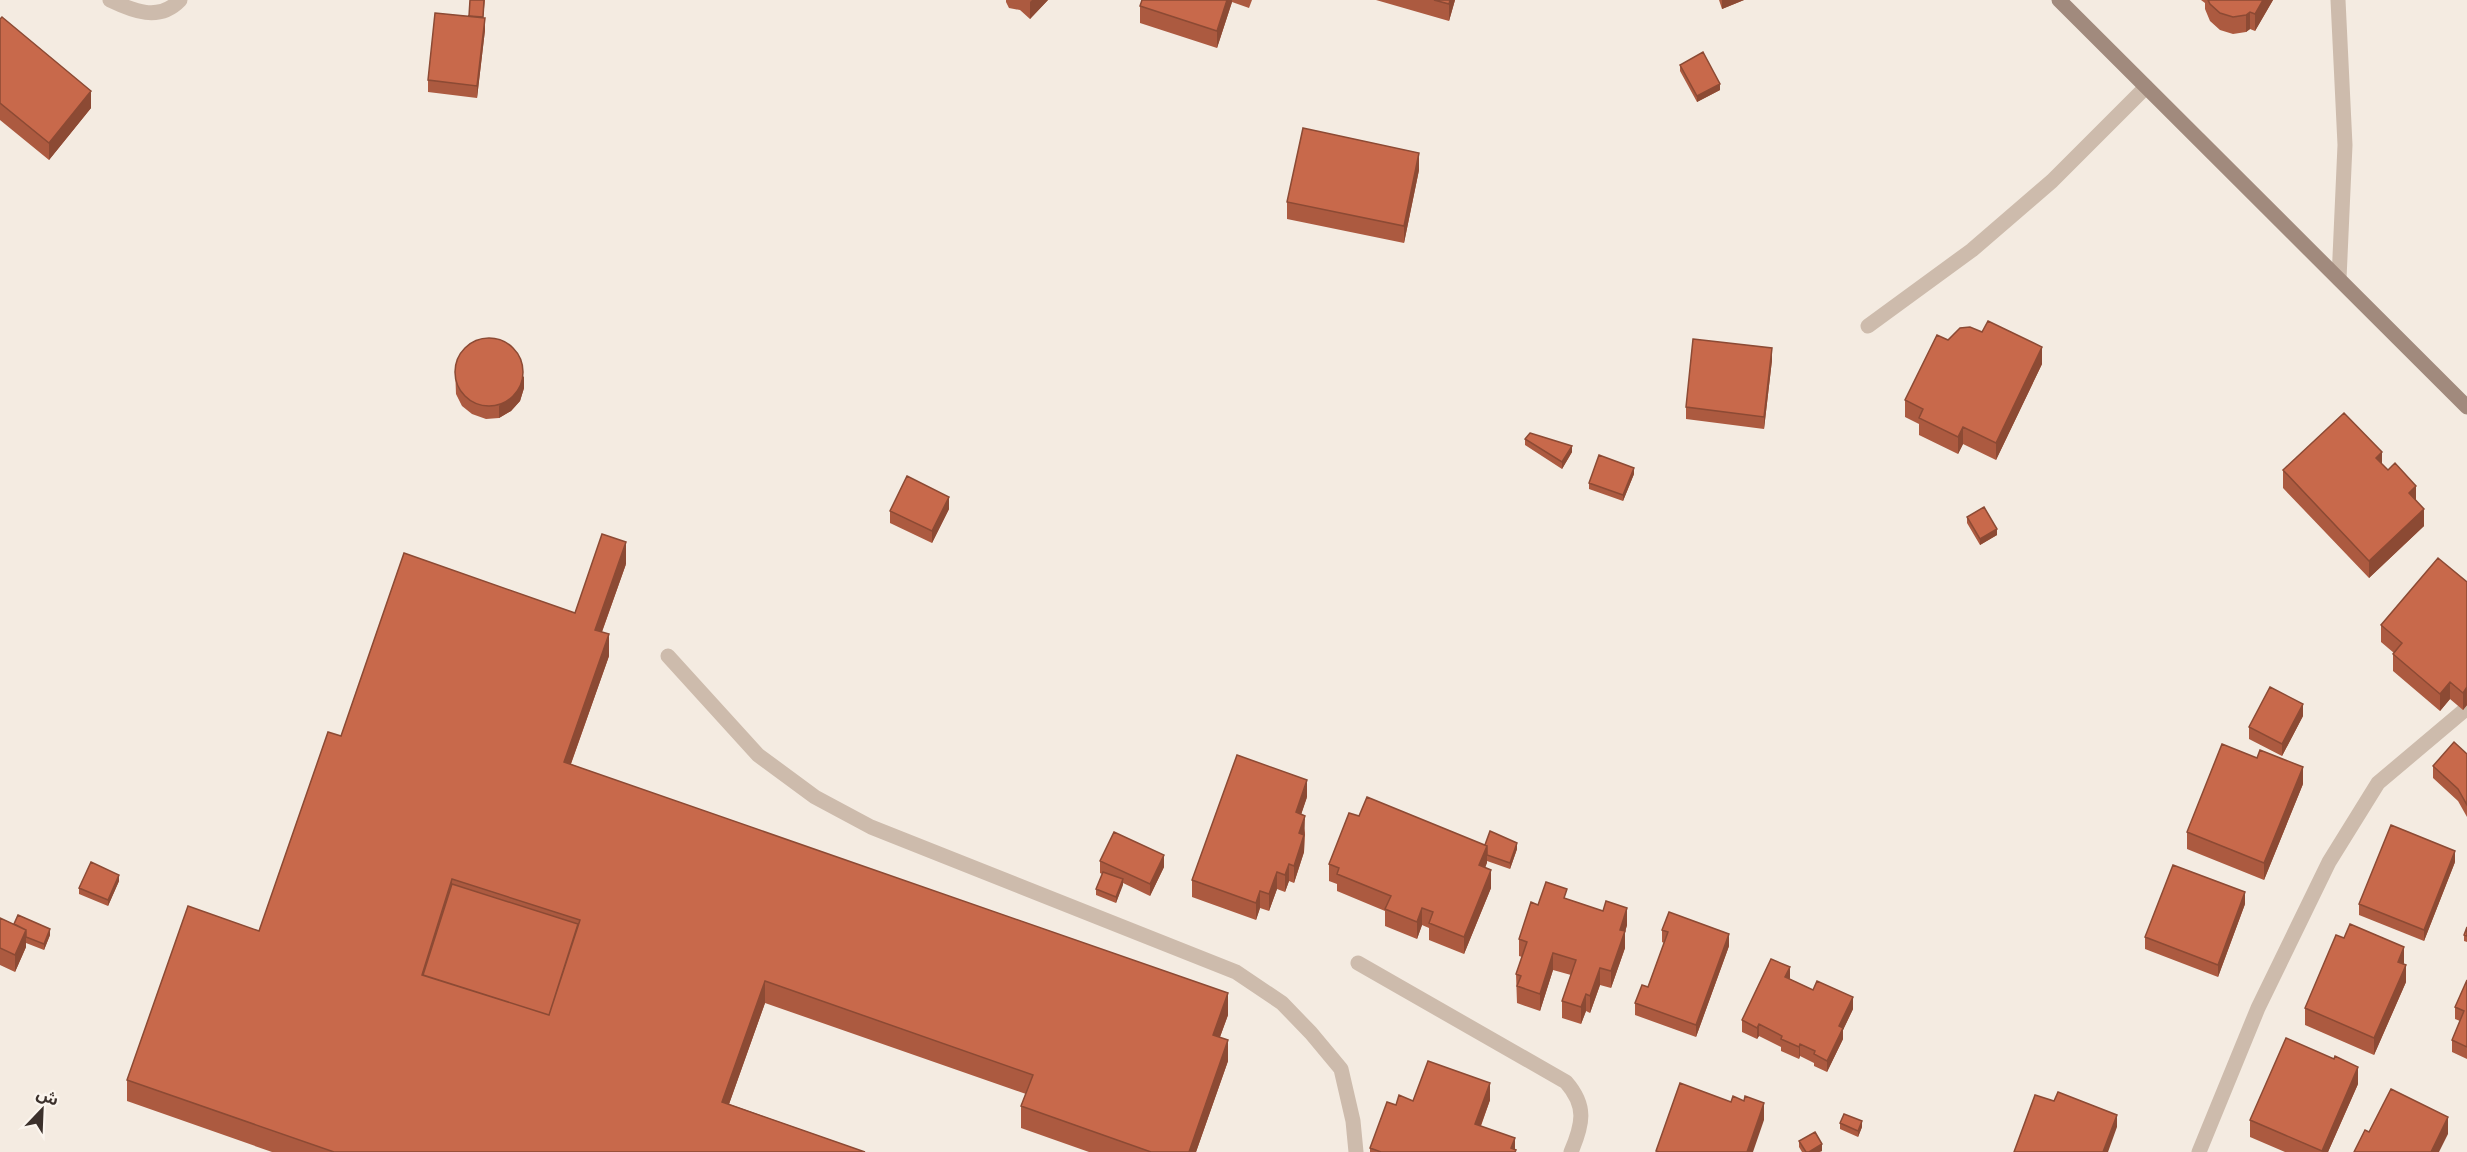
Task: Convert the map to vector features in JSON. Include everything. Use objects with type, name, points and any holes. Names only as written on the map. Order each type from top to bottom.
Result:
[{"type":"street","points":[[110,0],[132,11],[147,14],[172,8],[180,0]]},
{"type":"street","points":[[2059,0],[2467,407]]},
{"type":"street","points":[[2338,0],[2345,145],[2339,279]]},
{"type":"street","points":[[1868,326],[1972,250],[2052,181],[2146,87]]},
{"type":"street","points":[[668,656],[758,755],[816,797],[871,827],[1236,972],[1282,1003],[1311,1033],[1341,1070],[1353,1121],[1356,1152]]},
{"type":"street","points":[[2199,1152],[2258,1008],[2329,861],[2378,783],[2467,708]]},
{"type":"street","points":[[1358,963],[1566,1082],[1578,1095],[1581,1108],[1581,1125],[1571,1152]]},
{"type":"building","points":[[470,0],[484,0],[483,17],[469,16]]},
{"type":"building","points":[[1142,0],[1227,0],[1217,31],[1140,6]]},
{"type":"building","points":[[1434,0],[1450,0],[1449,4]]},
{"type":"building","points":[[2208,0],[2263,0],[2255,14],[2250,12],[2233,17],[2220,13]]},
{"type":"building","points":[[435,13],[485,18],[477,86],[428,80]]},
{"type":"building","points":[[2,17],[91,91],[49,143],[0,103],[0,19]]},
{"type":"building","points":[[1703,52],[1720,84],[1697,96],[1680,65]]},
{"type":"building","points":[[1303,128],[1419,153],[1404,226],[1287,202]]},
{"type":"building","points":[[1988,321],[2042,347],[1996,443],[1963,427],[1958,437],[1919,418],[1923,409],[1905,400],[1937,335],[1948,340],[1960,328],[1970,327],[1982,332]]},
{"type":"building","points":[[482,338],[496,338],[508,343],[518,353],[523,372],[518,391],[508,401],[496,406],[482,406],[470,401],[460,391],[455,379],[455,365],[460,353],[470,343]]},
{"type":"building","points":[[1693,339],[1772,348],[1764,417],[1686,407]]},
{"type":"building","points":[[2344,413],[2382,452],[2376,458],[2388,470],[2395,463],[2416,486],[2409,493],[2424,509],[2369,561],[2283,470]]},
{"type":"building","points":[[1530,433],[1572,446],[1562,462],[1525,439]]},
{"type":"building","points":[[1599,455],[1634,468],[1623,495],[1589,483]]},
{"type":"building","points":[[907,476],[949,497],[932,531],[890,511]]},
{"type":"building","points":[[1984,507],[1997,529],[1980,539],[1967,517]]},
{"type":"building","points":[[602,534],[626,542],[595,630],[609,634],[564,762],[1228,993],[1213,1035],[1228,1040],[1189,1152],[1151,1152],[1021,1106],[1033,1075],[765,981],[722,1102],[865,1152],[334,1152],[127,1080],[188,906],[259,931],[328,732],[341,736],[404,553],[575,613]],"holes":[[[452,879],[580,920],[549,1015],[422,975]]]},
{"type":"building","points":[[2438,558],[2467,582],[2467,687],[2463,693],[2450,682],[2440,694],[2393,654],[2402,643],[2381,625]]},
{"type":"building","points":[[2270,687],[2303,704],[2282,744],[2249,727]]},
{"type":"building","points":[[2454,742],[2467,754],[2467,805],[2458,789],[2433,766]]},
{"type":"building","points":[[2222,744],[2257,758],[2260,750],[2303,767],[2264,863],[2187,832]]},
{"type":"building","points":[[1237,755],[1307,780],[1296,812],[1305,816],[1299,833],[1304,835],[1294,866],[1289,864],[1285,875],[1277,872],[1269,894],[1260,891],[1256,903],[1192,880]]},
{"type":"building","points":[[1367,797],[1487,846],[1479,865],[1491,870],[1464,937],[1429,923],[1433,912],[1422,908],[1417,922],[1385,909],[1391,896],[1337,874],[1339,868],[1329,864],[1349,813],[1359,816]]},
{"type":"building","points":[[2391,825],[2455,851],[2424,930],[2359,904]]},
{"type":"building","points":[[1490,831],[1517,843],[1510,863],[1487,855],[1485,845]]},
{"type":"building","points":[[1114,832],[1164,855],[1150,884],[1100,861]]},
{"type":"building","points":[[91,862],[119,875],[108,900],[79,888]]},
{"type":"building","points":[[2173,865],[2245,892],[2218,965],[2145,937]]},
{"type":"building","points":[[1103,872],[1123,879],[1116,897],[1096,889]]},
{"type":"building","points":[[1546,882],[1567,889],[1564,898],[1603,911],[1606,901],[1627,908],[1620,930],[1625,931],[1611,971],[1600,968],[1590,996],[1586,994],[1581,1007],[1562,1001],[1576,960],[1553,953],[1540,994],[1517,986],[1521,976],[1516,974],[1527,942],[1519,939],[1531,902],[1538,905]]},
{"type":"building","points":[[452,884],[578,924],[549,1015],[423,975]]},
{"type":"building","points":[[1669,912],[1729,934],[1696,1025],[1635,1003],[1642,985],[1648,987],[1668,932],[1662,930]]},
{"type":"building","points":[[18,915],[50,929],[44,944],[26,937],[26,930],[14,924]]},
{"type":"building","points":[[0,918],[26,930],[15,955],[0,948]]},
{"type":"building","points":[[2350,924],[2404,947],[2398,962],[2406,965],[2374,1038],[2305,1008],[2336,935],[2344,938]]},
{"type":"building","points":[[1771,959],[1790,967],[1785,977],[1813,990],[1817,981],[1853,997],[1839,1026],[1843,1028],[1827,1061],[1814,1054],[1815,1051],[1781,1039],[1782,1036],[1759,1024],[1757,1028],[1742,1020]]},
{"type":"building","points":[[2467,980],[2467,1047],[2452,1040],[2464,1011],[2455,1007]]},
{"type":"building","points":[[2286,1038],[2358,1067],[2322,1151],[2250,1120]]},
{"type":"building","points":[[1428,1061],[1490,1083],[1475,1124],[1515,1138],[1511,1148],[1516,1150],[1515,1152],[1381,1152],[1370,1148],[1387,1102],[1396,1105],[1399,1095],[1413,1101]]},
{"type":"building","points":[[1680,1083],[1731,1102],[1733,1096],[1744,1101],[1745,1096],[1764,1103],[1747,1152],[1656,1151]]},
{"type":"building","points":[[2391,1089],[2448,1117],[2431,1152],[2354,1152],[2365,1130],[2369,1132]]},
{"type":"building","points":[[2058,1092],[2117,1115],[2103,1152],[2014,1152],[2035,1095],[2054,1101]]},
{"type":"building","points":[[1844,1114],[1862,1121],[1858,1131],[1840,1123]]},
{"type":"building","points":[[1815,1132],[1822,1144],[1806,1152],[1799,1141]]}]
